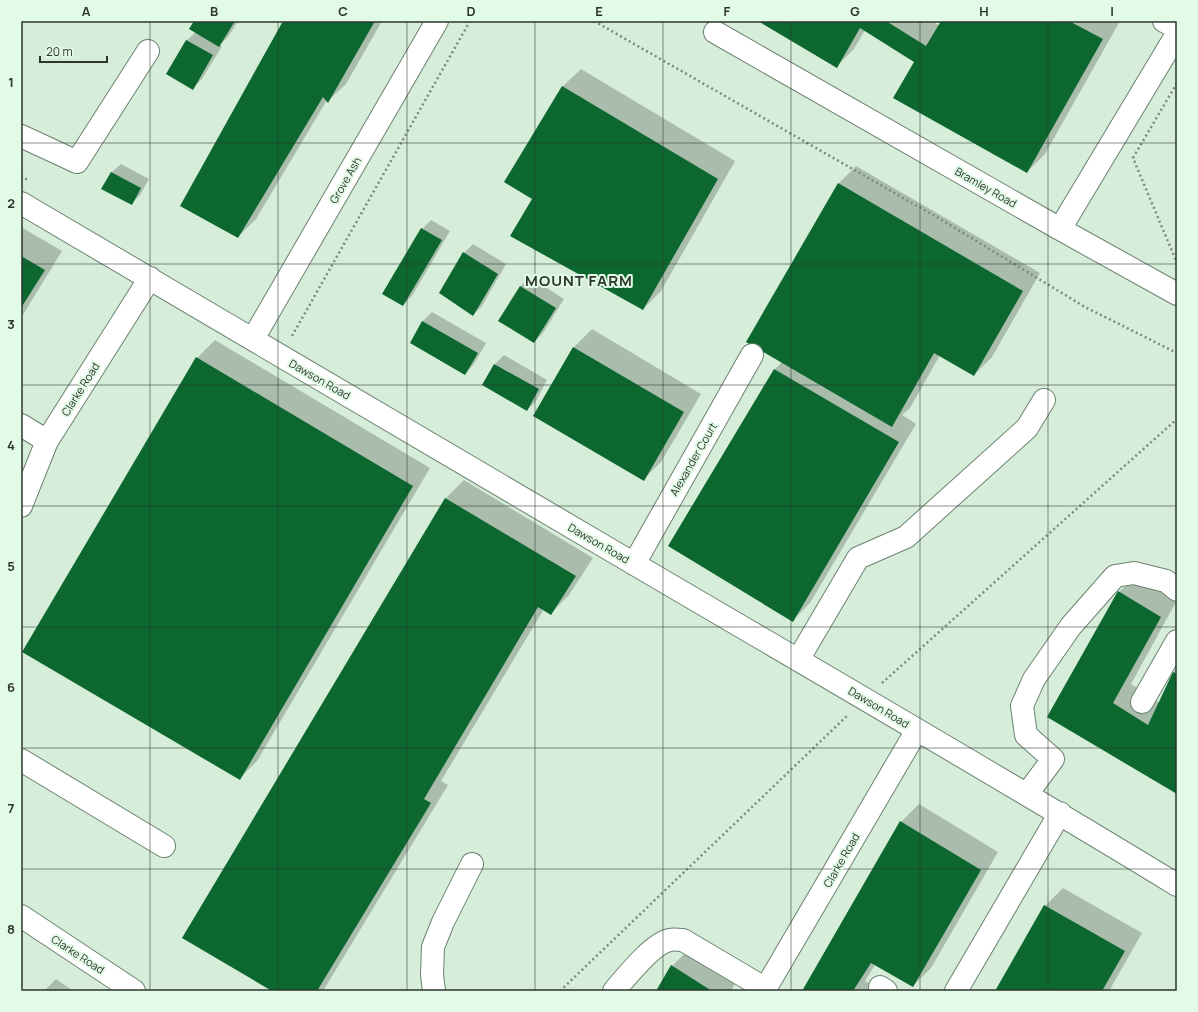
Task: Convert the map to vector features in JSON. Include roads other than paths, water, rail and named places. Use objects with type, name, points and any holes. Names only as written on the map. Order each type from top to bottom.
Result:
[{"type":"street","name":"Grove Ash","points":[[253,339],[437,21]]},
{"type":"street","points":[[1164,21],[1177,28]]},
{"type":"street","name":"Bramley Road","points":[[715,32],[1177,294]]},
{"type":"street","points":[[1060,229],[1177,34]]},
{"type":"street","points":[[21,136],[77,162],[148,51]]},
{"type":"street","name":"Dawson Road","points":[[21,203],[1060,813],[1177,885]]},
{"type":"street","name":"Clarke Road","points":[[21,506],[47,441],[150,278]]},
{"type":"street","name":"Alexander Court","points":[[634,564],[752,355]]},
{"type":"street","points":[[798,660],[858,558],[906,537],[1027,428],[1044,400]]},
{"type":"street","points":[[21,425],[47,441]]},
{"type":"street","points":[[1027,794],[1053,759],[1026,736],[1022,706],[1034,679],[1071,626],[1115,576],[1134,573],[1166,581],[1177,590]]},
{"type":"street","points":[[1142,702],[1177,641]]},
{"type":"street","name":"Clarke Road","points":[[765,990],[917,730]]},
{"type":"street","points":[[21,760],[164,846]]},
{"type":"street","points":[[956,991],[1060,813]]},
{"type":"street","points":[[434,991],[432,975],[433,947],[443,922],[472,864]]},
{"type":"street","name":"Clarke Road","points":[[21,916],[134,991]]},
{"type":"street","points":[[614,991],[656,946],[669,940],[682,940],[765,990]]},
{"type":"district","name":"MOUNT FARM","points":[[579,280]]}]
